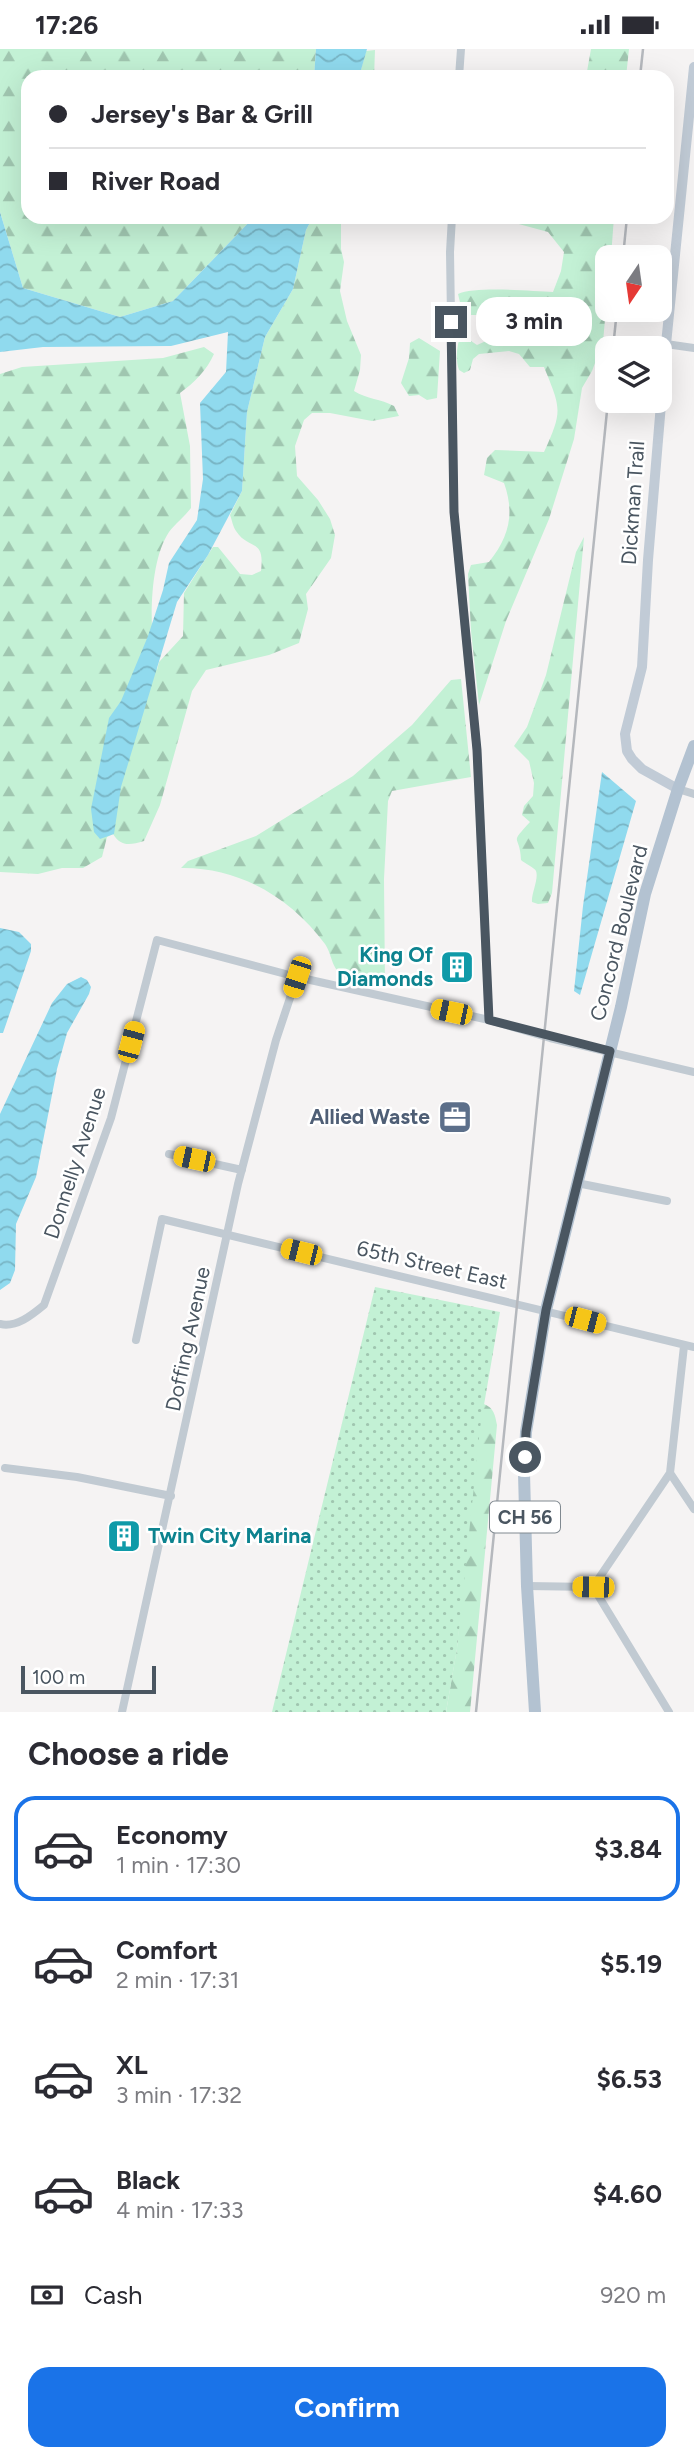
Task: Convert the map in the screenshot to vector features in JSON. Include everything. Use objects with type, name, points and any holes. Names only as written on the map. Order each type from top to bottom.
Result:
[{"type":"main road","name":"Concord Boulevard","points":[[536,1712],[527,1586],[524,1473],[526,1432],[546,1310],[610,1051],[645,894],[694,746]]},
{"type":"street","points":[[460,70],[461,49]]},
{"type":"street","name":"Dickman Trail","points":[[667,336],[694,67]]},
{"type":"street","points":[[452,224],[454,512],[477,750],[489,1020]]},
{"type":"street","points":[[672,345],[694,348]]},
{"type":"street","name":"Dickman Trail","points":[[660,413],[642,667],[625,734],[625,744],[632,759],[642,769],[678,789]]},
{"type":"street","points":[[678,789],[694,794]]},
{"type":"street","name":"Donnelly Avenue","points":[[0,1324],[8,1326],[21,1321],[44,1305],[111,1118],[157,940],[297,977]]},
{"type":"street","points":[[297,977],[489,1020],[694,1072]]},
{"type":"street","name":"Doffing Avenue","points":[[122,1712],[242,1170],[276,1040],[297,977]]},
{"type":"street","points":[[169,1154],[242,1170]]},
{"type":"street","points":[[577,1183],[667,1201]]},
{"type":"street","name":"65th Street East","points":[[136,1340],[162,1219],[694,1347]]},
{"type":"street","points":[[593,1587],[670,1472],[684,1346]]},
{"type":"street","points":[[5,1468],[77,1477],[171,1496]]},
{"type":"street","points":[[670,1472],[694,1509]]},
{"type":"street","points":[[527,1586],[593,1587]]},
{"type":"street","points":[[593,1587],[669,1712]]},
{"type":"green space","points":[[0,49],[316,49],[314,70],[21,70],[21,224],[247,224],[173,301],[120,317],[23,288],[0,212]]},
{"type":"green space","points":[[591,49],[629,49],[627,70],[587,70]]},
{"type":"green space","points":[[375,50],[374,70],[361,70],[366,51]]},
{"type":"green space","points":[[309,224],[341,224],[344,262],[340,291],[347,321],[361,355],[354,391],[394,406],[399,416],[372,421],[330,413],[312,413],[304,420],[295,446],[297,476],[318,500],[330,519],[335,535],[331,558],[306,594],[308,609],[299,643],[269,655],[206,670],[192,691],[160,805],[144,841],[126,844],[113,834],[107,837],[102,857],[83,868],[62,868],[38,874],[0,872],[0,374],[22,367],[163,358],[204,347],[214,354],[200,376],[180,393],[190,446],[191,508],[169,532],[157,562],[152,619],[157,670],[159,662],[183,636],[184,593],[213,547],[218,547],[240,574],[252,575],[261,571],[261,553],[241,537],[230,515],[242,491],[247,412],[265,337],[293,289]]},
{"type":"green space","points":[[519,224],[613,224],[612,245],[595,245],[595,322],[605,322],[604,336],[595,336],[595,363],[582,388],[574,439],[549,519],[506,621],[479,705],[468,574],[471,565],[489,562],[496,553],[505,534],[509,515],[504,483],[484,475],[487,458],[495,450],[544,452],[558,409],[544,367],[530,367],[519,354],[509,351],[479,354],[473,359],[470,370],[464,373],[459,370],[457,352],[461,334],[466,331],[471,334],[471,341],[477,345],[493,341],[504,329],[500,317],[492,312],[463,315],[458,294],[490,290],[553,292],[561,271],[564,252],[548,232]]},
{"type":"green space","points":[[419,338],[440,351],[437,398],[427,400],[419,395],[409,396],[401,383],[409,358],[410,343]]},
{"type":"green space","points":[[584,537],[552,893],[548,903],[538,904],[532,902],[536,871],[521,860],[517,840],[530,822],[522,815],[524,806],[533,796],[534,783],[529,761],[514,746],[527,727],[546,675],[576,552]]},
{"type":"green space","points":[[461,679],[471,777],[392,791],[388,801],[384,879],[385,986],[369,985],[343,976],[336,969],[325,944],[311,927],[280,899],[262,888],[223,873],[181,868],[188,861],[256,836],[353,776],[412,725],[451,680]]},
{"type":"green space","points":[[375,1287],[500,1312],[480,1428],[457,1649],[446,1712],[272,1712]]},
{"type":"green space","points":[[484,1404],[492,1410],[497,1425],[470,1712],[446,1712],[457,1648],[478,1409]]},
{"type":"water","points":[[316,49],[367,49],[361,70],[314,70]]},
{"type":"water","points":[[0,212],[23,288],[120,317],[173,301],[247,224],[309,224],[293,289],[265,337],[247,412],[242,491],[208,555],[177,602],[121,787],[114,834],[100,839],[94,832],[91,809],[109,718],[121,701],[148,636],[169,563],[197,520],[203,479],[200,403],[226,372],[228,332],[171,346],[43,347],[0,352]]},
{"type":"water","points":[[602,772],[636,801],[580,995],[574,991]]},
{"type":"water","points":[[0,928],[19,932],[31,944],[31,951],[3,1033],[0,1033]]},
{"type":"water","points":[[81,977],[87,980],[91,987],[67,1033],[57,1069],[36,1177],[16,1224],[15,1270],[10,1283],[0,1290],[0,1114],[52,1003],[67,984]]},
{"type":"railway","points":[[641,70],[643,49]]},
{"type":"railway","points":[[624,245],[626,224]]},
{"type":"railway","points":[[614,336],[616,322]]},
{"type":"railway","points":[[476,1712],[607,413]]},
{"type":"place","name":"King Of Diamonds","points":[[457,967]]},
{"type":"place","name":"Allied Waste","points":[[455,1117]]},
{"type":"place","name":"Twin City Marina","points":[[124,1536]]},
{"type":"route","points":[[451,322],[454,512],[477,750],[489,1020],[550,1038],[610,1051],[546,1310],[526,1432],[525,1457]]}]
